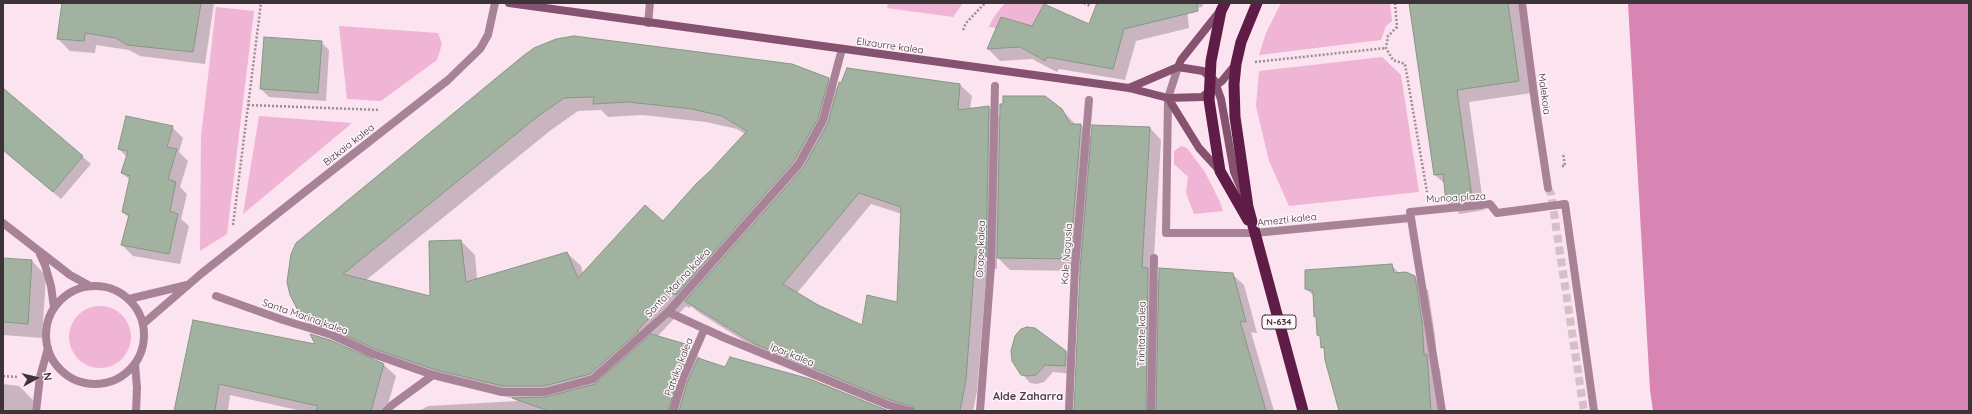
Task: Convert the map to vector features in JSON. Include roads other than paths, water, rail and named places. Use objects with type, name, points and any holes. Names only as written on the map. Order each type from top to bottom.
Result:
[{"type":"highway","name":"N-634","points":[[1257,3],[1242,42],[1236,64],[1234,84],[1234,118],[1248,207],[1303,411]]},
{"type":"highway","name":"N-634","points":[[1223,7],[1211,61],[1212,85],[1209,100],[1220,171],[1255,233]]},
{"type":"main road","name":"Elizaurre kalea","points":[[509,3],[1129,88],[1168,98],[1202,97],[1212,85]]},
{"type":"main road","points":[[1178,67],[1181,60],[1223,7]]},
{"type":"main road","points":[[1212,85],[1236,64]]},
{"type":"main road","points":[[1129,88],[1178,67],[1203,71],[1222,99],[1234,172],[1248,207]]},
{"type":"main road","points":[[1168,98],[1199,148],[1220,171]]},
{"type":"street","name":"Bizkaia kalea","points":[[143,324],[190,284],[306,191],[448,80],[480,49],[488,34],[495,3]]},
{"type":"street","points":[[648,23],[650,3]]},
{"type":"street","name":"Malekoia","points":[[1522,3],[1548,188]]},
{"type":"street","name":"Santa Marina kalea","points":[[216,296],[332,336],[373,354],[433,375],[502,392],[545,392],[593,379],[668,312],[799,164],[823,120],[842,49]]},
{"type":"street","points":[[1168,98],[1178,67]]},
{"type":"street","name":"Orape kalea","points":[[980,411],[991,266],[995,86]]},
{"type":"street","name":"Amezti kalea","points":[[1168,98],[1166,233],[1255,233],[1410,218]]},
{"type":"street","name":"Kale Nagusia","points":[[1069,411],[1075,266],[1089,100]]},
{"type":"street","name":"Munoa plaza","points":[[1442,411],[1410,212],[1429,208],[1490,204],[1497,213],[1565,204],[1594,411]]},
{"type":"street","points":[[3,223],[70,275],[90,286],[111,289],[129,299],[138,310],[143,324],[143,345],[134,364],[123,375],[109,382],[94,384],[79,381],[65,374],[55,362],[48,348],[46,334],[48,320],[54,308],[64,297],[75,290],[90,286]]},
{"type":"street","points":[[39,252],[45,265],[51,286],[54,308]]},
{"type":"street","name":"Trinitate kalea","points":[[1151,411],[1154,258]]},
{"type":"street","name":"Bizkaia kalea","points":[[129,299],[190,284]]},
{"type":"street","name":"Ipar kalea","points":[[668,312],[704,330],[888,405],[911,411]]},
{"type":"street","name":"Patxiku kalea","points":[[673,411],[683,378],[704,330]]},
{"type":"street","points":[[36,411],[40,377],[48,348]]},
{"type":"street","points":[[134,364],[137,388],[136,411]]},
{"type":"street","points":[[386,411],[433,375]]},
{"type":"tunnel","points":[[1548,188],[1551,194],[1584,411]]},
{"type":"district","name":"Alde Zaharra","points":[[1028,397]]}]
